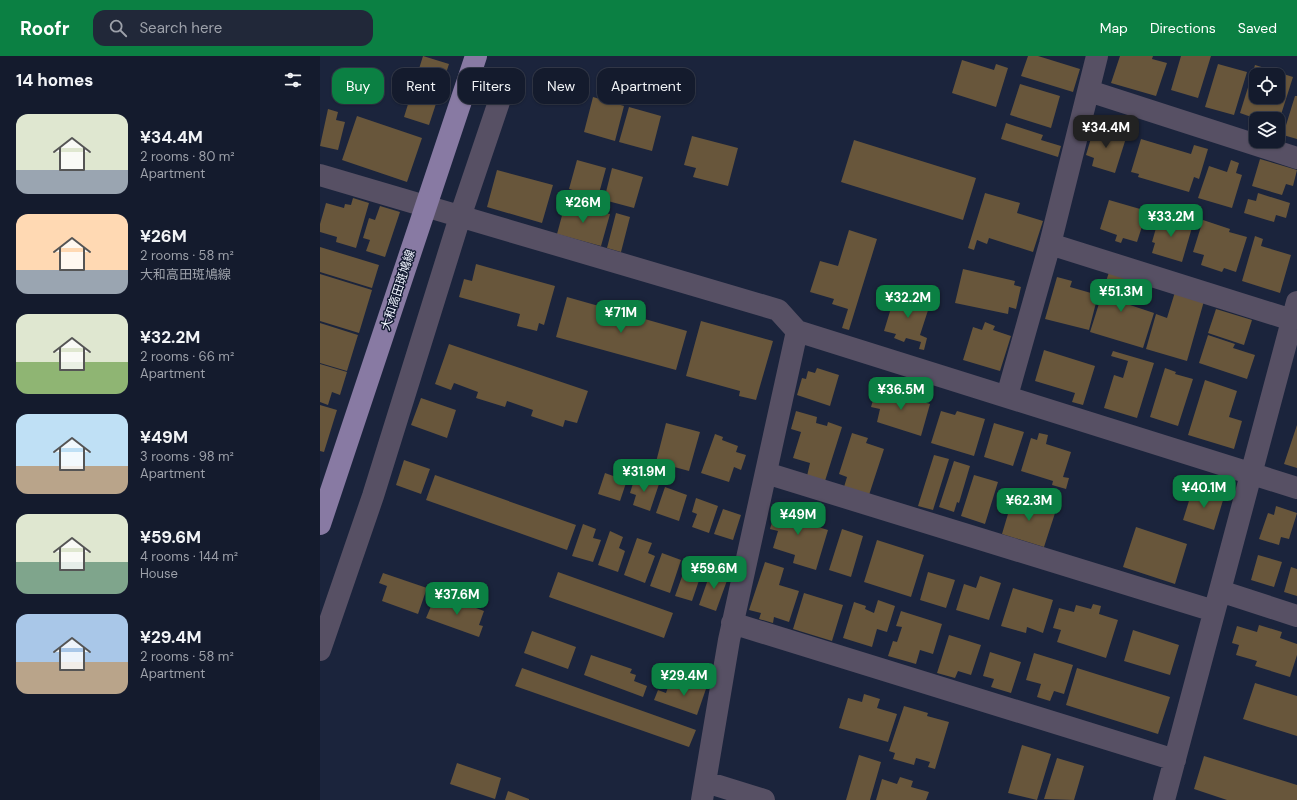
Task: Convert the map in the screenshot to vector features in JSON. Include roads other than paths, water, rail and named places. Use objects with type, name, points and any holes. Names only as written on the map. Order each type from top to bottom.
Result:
[{"type":"main road","name":"大和高田斑鳩線","points":[[320,524],[476,56]]},
{"type":"street","points":[[1007,396],[1050,244],[1097,56]]},
{"type":"street","points":[[1089,91],[1297,158]]},
{"type":"street","points":[[320,650],[373,496],[460,218],[498,104]]},
{"type":"street","points":[[320,175],[460,218],[778,310],[797,331],[1297,488]]},
{"type":"street","points":[[1050,244],[1295,311],[1292,345],[1252,474],[1164,800]]},
{"type":"street","points":[[764,800],[704,791],[732,622],[797,331]]},
{"type":"street","points":[[766,473],[1217,601],[1297,616]]},
{"type":"street","points":[[732,622],[1175,760]]}]
